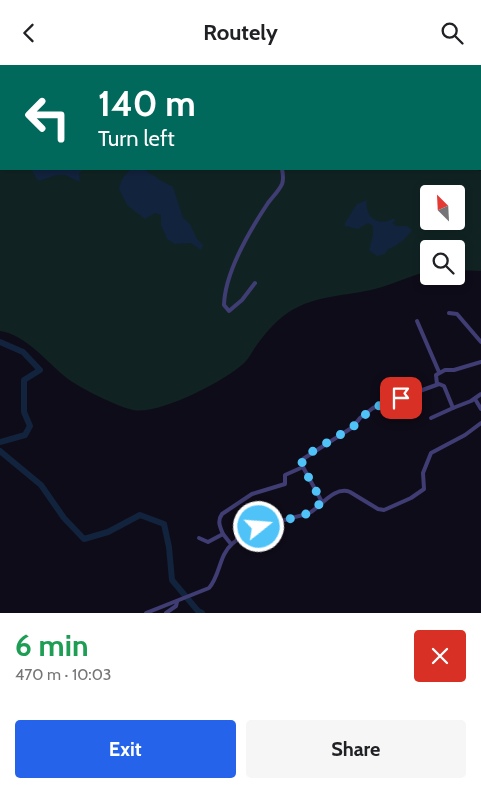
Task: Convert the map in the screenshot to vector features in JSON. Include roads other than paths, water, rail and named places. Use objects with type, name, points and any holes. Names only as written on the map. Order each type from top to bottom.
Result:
[{"type":"street","points":[[255,283],[242,300],[229,311],[224,305],[224,291],[230,274],[238,255],[268,202],[280,188],[283,181],[282,170]]},
{"type":"street","points":[[449,313],[457,313],[481,342]]},
{"type":"street","points":[[417,321],[439,372]]},
{"type":"street","points":[[437,384],[436,376],[439,372],[481,362]]},
{"type":"street","points":[[322,502],[303,467],[302,462],[305,456],[353,427],[373,408],[437,384],[444,385],[453,408]]},
{"type":"street","points":[[431,417],[475,399],[481,394]]},
{"type":"street","points":[[475,399],[481,409]]},
{"type":"street","points":[[146,613],[158,611],[204,591],[212,585],[231,544],[259,527],[304,515],[342,490],[350,492],[378,509],[387,509],[412,498],[424,489],[423,473],[432,453],[465,435],[481,423]]},
{"type":"street","points":[[231,544],[219,527],[219,519],[222,514],[252,494],[285,484],[285,475],[303,467]]},
{"type":"street","points":[[199,537],[208,542],[223,534]]},
{"type":"street","points":[[166,613],[180,601]]},
{"type":"water","points":[[32,170],[83,170],[79,173],[80,181],[61,175],[38,181]]},
{"type":"water","points":[[131,170],[145,170],[173,187],[183,218],[190,224],[197,239],[203,245],[201,250],[191,243],[175,244],[167,239],[161,225],[161,215],[155,213],[145,219],[127,205],[119,189],[123,177]]},
{"type":"water","points":[[367,200],[368,211],[374,219],[383,222],[394,218],[395,221],[392,223],[396,226],[407,226],[412,230],[402,241],[388,249],[385,254],[377,256],[369,250],[373,226],[368,223],[358,229],[345,226],[357,204]]},
{"type":"waterway","points":[[0,342],[23,352],[40,370],[24,380],[24,412],[30,426],[25,435],[0,442]]},
{"type":"waterway","points":[[0,451],[41,485],[64,518],[84,539],[108,532],[140,515],[164,524],[169,547],[172,580],[198,611],[202,613]]}]
